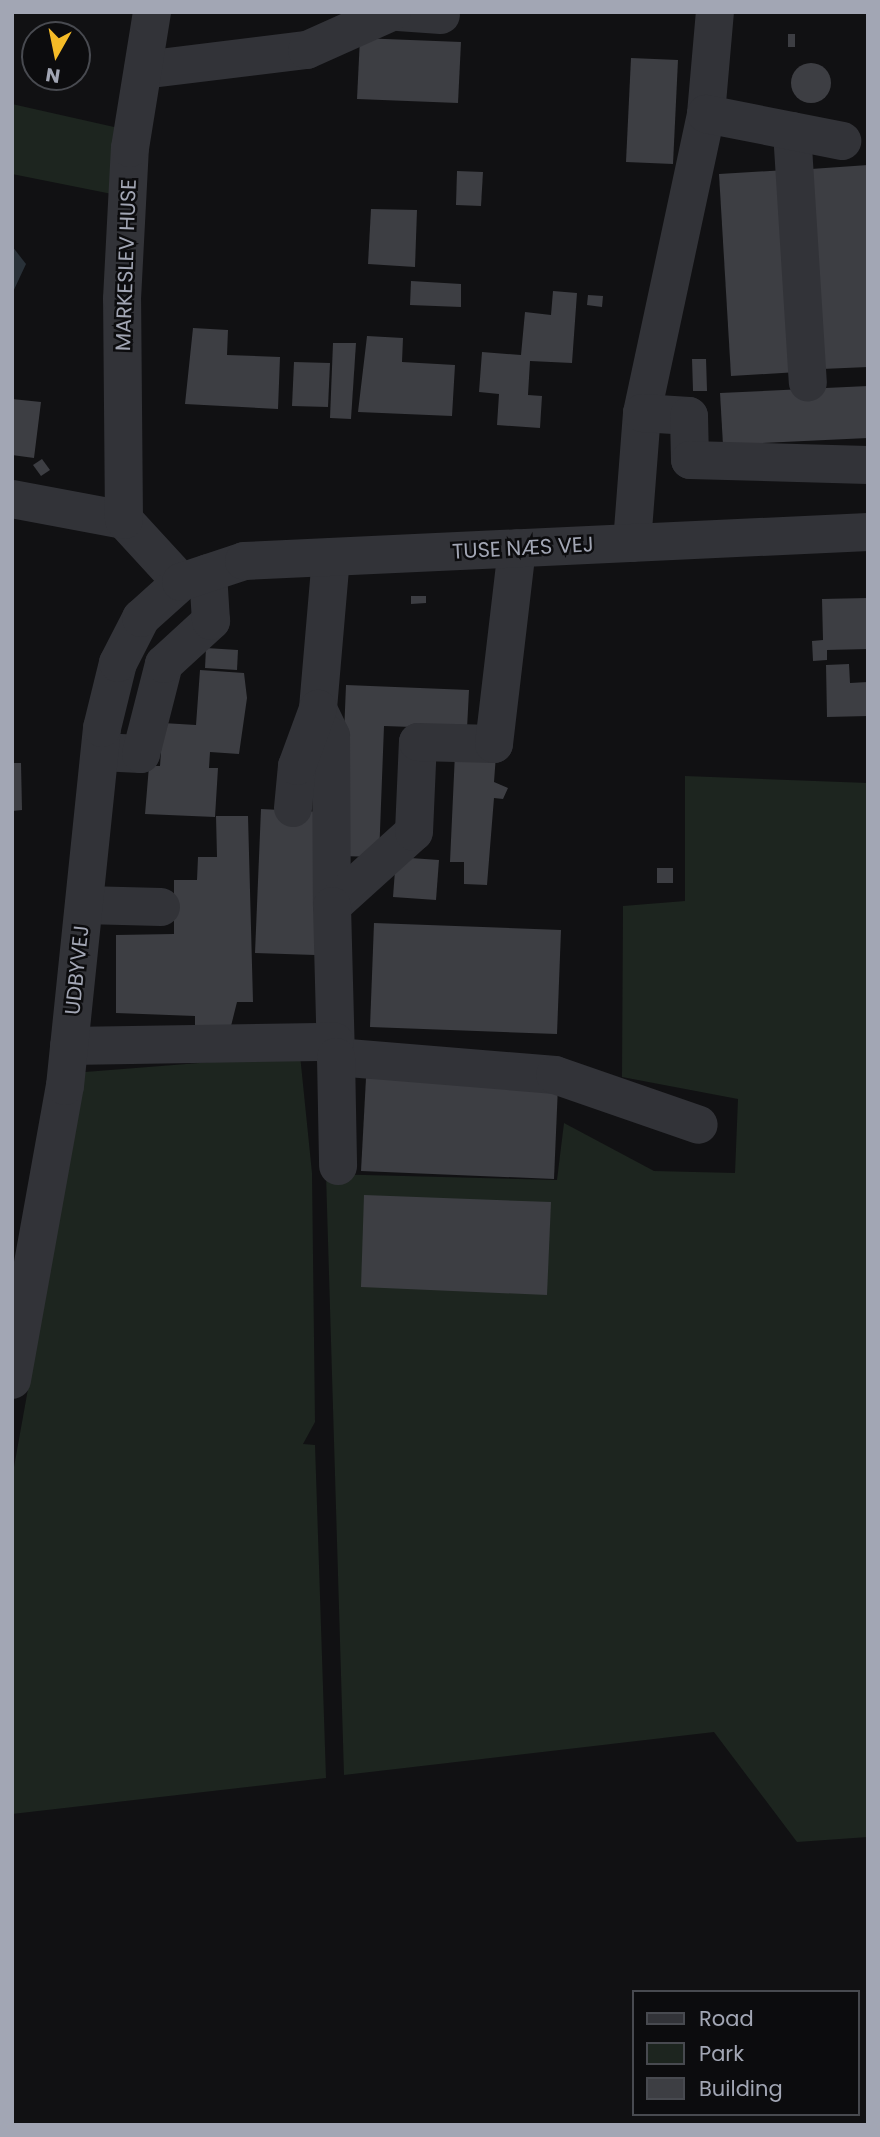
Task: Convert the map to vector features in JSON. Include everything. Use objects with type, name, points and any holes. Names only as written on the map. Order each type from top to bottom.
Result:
[{"type":"street","name":"MARKESLEV HUSE","points":[[124,520],[121,299],[130,148],[152,12]]},
{"type":"street","points":[[143,70],[307,50],[392,12]]},
{"type":"street","points":[[398,12],[441,15]]},
{"type":"street","points":[[632,543],[642,413],[705,114],[715,12]]},
{"type":"street","points":[[705,114],[842,141]]},
{"type":"street","points":[[792,131],[808,382]]},
{"type":"street","points":[[642,413],[689,416],[690,460],[868,465]]},
{"type":"street","points":[[12,499],[124,520],[195,577],[211,621],[164,664],[141,754],[100,752]]},
{"type":"street","name":"TUSE NÆS VEJ","points":[[195,577],[244,561],[868,532]]},
{"type":"street","points":[[332,906],[414,832],[418,742],[494,744],[517,548]]},
{"type":"street","points":[[293,808],[298,766],[318,709],[331,557]]},
{"type":"street","name":"UDBYVEJ","points":[[12,1380],[69,1046],[100,752],[118,663],[141,618],[195,577]]},
{"type":"street","points":[[318,709],[331,736],[338,1166]]},
{"type":"street","points":[[84,905],[161,907]]},
{"type":"street","points":[[69,1046],[336,1049],[555,1074],[699,1125]]},
{"type":"green space","points":[[12,104],[123,129],[117,195],[12,174]]},
{"type":"green space","points":[[685,776],[868,783],[868,1837],[797,1842],[714,1732],[344,1775],[326,1174],[557,1180],[564,1123],[654,1171],[735,1173],[738,1099],[622,1077],[623,906],[685,901]]},
{"type":"green space","points":[[300,1055],[312,1173],[315,1422],[303,1444],[315,1445],[326,1778],[12,1814],[12,1478],[85,1072]]},
{"type":"shaded area","points":[[12,246],[26,264],[12,294]]},
{"type":"building","points":[[788,34],[795,34],[795,47],[788,47]]},
{"type":"building","points":[[360,38],[461,42],[458,103],[357,99]]},
{"type":"building","points":[[631,58],[678,60],[673,164],[626,162]]},
{"type":"building","points":[[811,63],[825,69],[831,83],[825,97],[811,103],[797,97],[791,83],[797,69]]},
{"type":"building","points":[[868,165],[868,367],[822,369],[811,169]]},
{"type":"building","points":[[786,170],[798,372],[731,376],[719,174]]},
{"type":"building","points":[[457,171],[483,172],[481,206],[456,205]]},
{"type":"building","points":[[371,209],[417,210],[415,267],[368,264]]},
{"type":"building","points":[[411,281],[461,284],[461,307],[410,305]]},
{"type":"building","points":[[553,291],[577,293],[572,363],[530,361],[528,395],[542,396],[540,428],[497,425],[499,394],[479,392],[482,352],[521,355],[525,312],[551,315]]},
{"type":"building","points":[[588,295],[603,296],[602,307],[587,305]]},
{"type":"building","points":[[193,328],[228,330],[227,355],[280,357],[278,409],[185,404]]},
{"type":"building","points":[[367,336],[403,338],[402,362],[455,365],[452,416],[358,412]]},
{"type":"building","points":[[333,343],[356,343],[351,419],[330,418]]},
{"type":"building","points":[[692,359],[706,359],[707,391],[693,391]]},
{"type":"building","points":[[294,362],[330,363],[328,407],[292,406]]},
{"type":"building","points":[[868,386],[868,438],[723,445],[720,393]]},
{"type":"building","points":[[12,399],[41,402],[34,458],[12,455]]},
{"type":"building","points":[[42,459],[50,470],[41,476],[33,465]]},
{"type":"building","points":[[411,596],[426,596],[426,603],[411,604]]},
{"type":"building","points":[[868,598],[868,649],[827,650],[827,660],[813,661],[812,641],[823,640],[822,599]]},
{"type":"building","points":[[206,648],[238,650],[237,670],[205,668]]},
{"type":"building","points":[[849,664],[850,683],[868,682],[868,716],[827,717],[826,665]]},
{"type":"building","points":[[200,670],[244,673],[247,698],[239,754],[210,752],[209,768],[218,768],[215,817],[145,814],[149,766],[160,766],[163,723],[196,725]]},
{"type":"building","points":[[346,685],[469,690],[467,729],[384,726],[379,857],[339,856]]},
{"type":"building","points":[[455,753],[496,755],[494,782],[508,788],[503,799],[494,798],[487,885],[464,884],[464,862],[450,862]]},
{"type":"building","points":[[12,763],[21,763],[22,810],[12,811]]},
{"type":"building","points":[[261,809],[321,812],[315,955],[255,953]]},
{"type":"building","points":[[216,816],[248,816],[253,1002],[237,1002],[231,1026],[195,1027],[195,1016],[116,1013],[116,935],[174,934],[174,880],[197,880],[198,857],[217,857]]},
{"type":"building","points":[[396,857],[439,860],[436,900],[393,897]]},
{"type":"building","points":[[657,868],[673,868],[673,883],[657,883]]},
{"type":"building","points":[[374,923],[561,930],[557,1034],[370,1027]]},
{"type":"building","points":[[366,1078],[558,1086],[554,1179],[361,1171]]},
{"type":"building","points":[[364,1195],[551,1202],[547,1295],[361,1287]]}]
